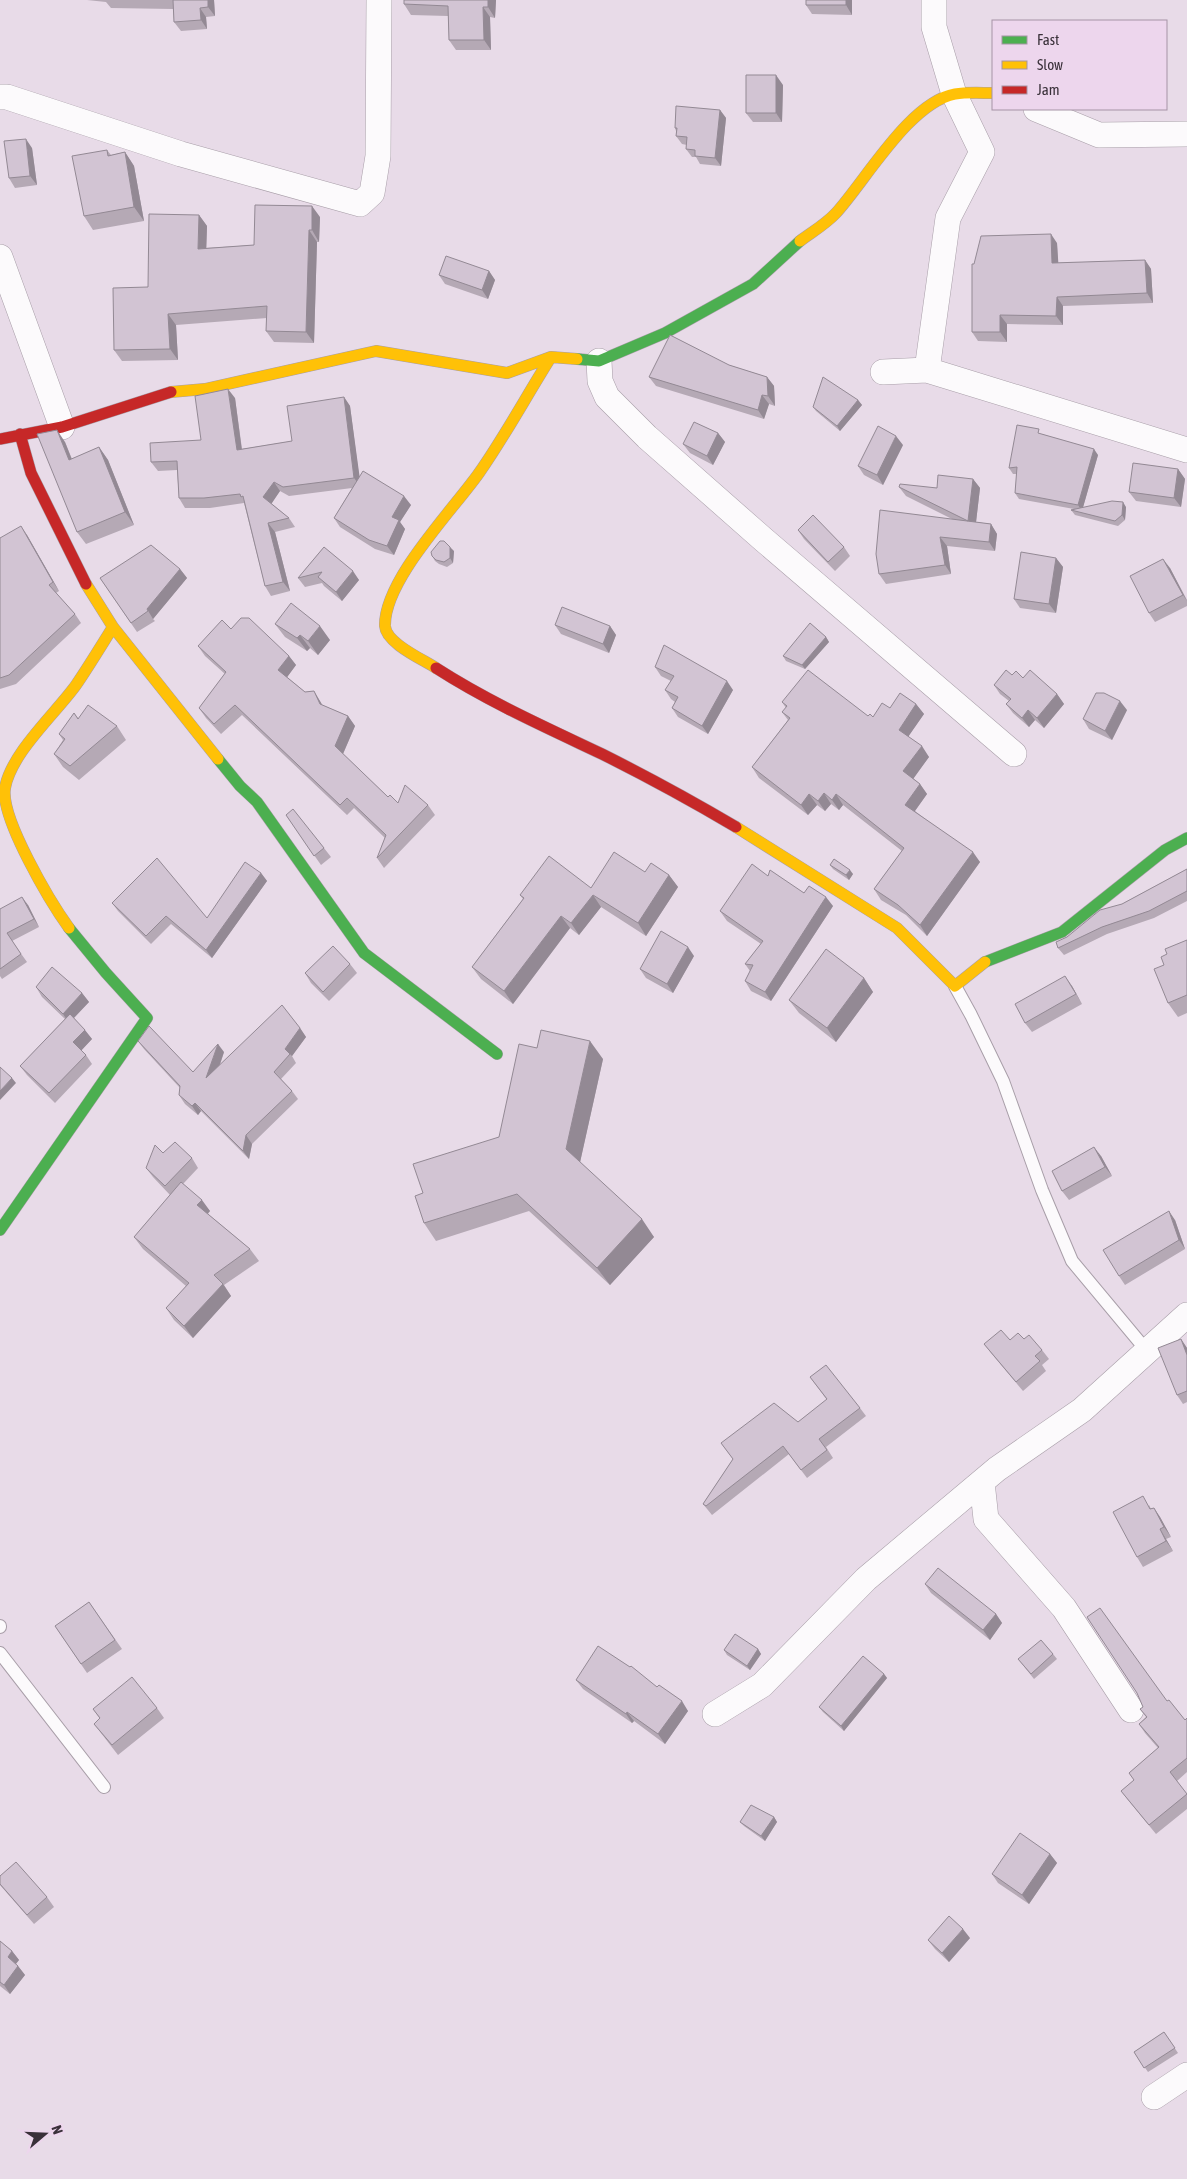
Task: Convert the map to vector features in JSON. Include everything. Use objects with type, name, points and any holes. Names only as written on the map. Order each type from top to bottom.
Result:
[{"type":"street","points":[[0,97],[7,97],[181,154],[360,204],[372,193],[378,156],[379,0]]},
{"type":"street","points":[[927,370],[948,218],[982,152],[954,94],[934,27],[934,0]]},
{"type":"street","points":[[0,439],[62,427],[164,393],[205,389],[376,351],[507,373],[551,358],[599,361],[665,333],[753,284],[792,247],[834,215],[860,185],[899,132],[928,105],[954,94],[992,93]]},
{"type":"street","points":[[1038,110],[1099,135],[1187,134]]},
{"type":"street","points":[[0,257],[62,427]]},
{"type":"street","points":[[551,358],[480,472],[409,565],[389,601],[385,627],[390,639],[440,672],[513,713],[603,755],[692,801],[762,844],[898,928],[954,986],[982,963],[1062,932],[1164,850],[1187,838]]},
{"type":"street","points":[[599,361],[600,381],[607,397],[647,437],[1014,754]]},
{"type":"street","points":[[883,372],[927,370],[1187,450]]},
{"type":"street","points":[[20,434],[32,473],[59,530],[84,581],[113,627],[240,786],[257,802],[364,953],[497,1054]]},
{"type":"street","points":[[0,1230],[147,1018],[86,950],[50,902],[15,830],[6,804],[4,788],[17,762],[51,715],[76,685],[113,627]]},
{"type":"street","points":[[716,1714],[762,1685],[866,1579],[982,1482],[1082,1410],[1187,1315]]},
{"type":"street","points":[[982,1482],[986,1520],[1064,1608],[1131,1710]]},
{"type":"street","points":[[1154,2097],[1187,2075]]},
{"type":"lane","points":[[954,986],[971,1014],[1003,1081],[1042,1190],[1072,1260],[1147,1351]]},
{"type":"lane","points":[[0,1652],[104,1787]]},
{"type":"building","points":[[173,0],[208,0],[208,7],[200,8],[201,20],[174,22]]},
{"type":"building","points":[[404,0],[488,0],[488,7],[483,7],[484,40],[449,40],[448,6],[404,4]]},
{"type":"building","points":[[806,0],[846,0],[846,5],[806,5]]},
{"type":"building","points":[[746,75],[776,75],[776,113],[746,113]]},
{"type":"building","points":[[676,106],[720,110],[715,158],[695,156],[695,150],[686,149],[687,137],[676,136]]},
{"type":"building","points":[[26,139],[30,176],[9,178],[4,141]]},
{"type":"building","points":[[107,150],[108,156],[125,152],[134,207],[84,216],[72,156]]},
{"type":"building","points":[[255,205],[312,206],[312,230],[309,230],[306,332],[266,331],[267,306],[168,314],[170,349],[114,350],[113,288],[148,287],[149,214],[199,215],[198,249],[254,245]]},
{"type":"building","points":[[1051,234],[1052,263],[1145,260],[1147,293],[1057,297],[1056,316],[1000,315],[1000,332],[972,332],[972,264],[974,264],[981,236]]},
{"type":"building","points":[[446,256],[489,271],[482,290],[439,275]]},
{"type":"building","points":[[670,335],[729,365],[767,377],[768,396],[762,395],[758,410],[649,377]]},
{"type":"building","points":[[823,377],[858,400],[837,426],[813,407]]},
{"type":"building","points":[[228,389],[237,450],[292,441],[287,406],[344,397],[354,478],[283,487],[274,482],[263,497],[289,518],[268,523],[283,582],[265,586],[243,496],[241,497],[240,494],[204,498],[179,498],[177,461],[151,462],[150,443],[201,440],[195,396]]},
{"type":"building","points":[[694,422],[718,433],[707,456],[683,444]]},
{"type":"building","points":[[1017,425],[1039,429],[1038,433],[1094,449],[1078,505],[1015,493],[1017,467],[1009,468]]},
{"type":"building","points":[[878,426],[896,436],[877,475],[858,466]]},
{"type":"building","points":[[57,430],[69,460],[99,447],[125,512],[77,532],[37,434]]},
{"type":"building","points":[[1133,463],[1178,469],[1174,498],[1129,492]]},
{"type":"building","points":[[363,471],[404,496],[392,517],[399,520],[387,546],[369,540],[334,518]]},
{"type":"building","points":[[938,475],[973,479],[968,521],[899,487],[900,484],[937,488]]},
{"type":"building","points":[[1112,501],[1123,502],[1122,515],[1115,521],[1071,510]]},
{"type":"building","points":[[880,510],[991,524],[989,542],[940,537],[945,565],[879,574],[876,554]]},
{"type":"building","points":[[813,515],[844,547],[828,562],[798,530]]},
{"type":"building","points":[[21,526],[53,582],[49,585],[75,614],[9,675],[0,678],[0,538]]},
{"type":"building","points":[[440,541],[444,541],[450,547],[450,558],[444,562],[436,560],[431,552]]},
{"type":"building","points":[[151,545],[180,569],[147,609],[148,611],[131,623],[100,578]]},
{"type":"building","points":[[324,547],[353,571],[336,592],[318,577],[322,572],[298,578]]},
{"type":"building","points":[[1021,552],[1056,558],[1049,604],[1014,599]]},
{"type":"building","points":[[1163,559],[1183,595],[1149,613],[1130,576]]},
{"type":"building","points":[[291,603],[320,626],[308,641],[300,635],[297,638],[275,624]]},
{"type":"building","points":[[562,607],[610,626],[603,644],[555,625]]},
{"type":"building","points":[[241,618],[249,618],[289,656],[278,670],[305,692],[314,691],[320,704],[348,716],[335,746],[388,797],[390,795],[398,803],[405,785],[428,805],[377,858],[386,835],[347,798],[340,805],[235,705],[214,724],[199,708],[226,672],[198,646],[222,620],[231,629]]},
{"type":"building","points":[[810,623],[826,637],[802,665],[783,656]]},
{"type":"building","points":[[664,645],[727,681],[702,726],[672,708],[678,697],[665,690],[674,676],[655,667]]},
{"type":"building","points":[[808,670],[868,716],[870,714],[873,717],[882,703],[890,708],[900,693],[916,704],[899,730],[922,746],[903,771],[920,784],[905,805],[973,852],[920,925],[898,905],[874,889],[904,848],[836,794],[832,800],[824,793],[818,801],[809,794],[801,805],[752,767],[790,718],[782,712],[787,706],[782,702]]},
{"type":"building","points":[[1006,670],[1012,675],[1016,671],[1023,678],[1030,670],[1057,694],[1037,718],[1028,710],[1022,718],[1006,704],[1011,699],[994,685]]},
{"type":"building","points":[[1096,693],[1104,693],[1120,701],[1105,731],[1083,719]]},
{"type":"building","points":[[88,705],[117,726],[70,766],[54,754],[65,739],[59,734],[74,713],[78,719]]},
{"type":"building","points":[[293,809],[324,848],[314,856],[286,815]]},
{"type":"building","points":[[614,852],[645,872],[651,863],[669,875],[638,923],[593,895],[571,923],[561,916],[504,991],[472,967],[524,898],[520,895],[549,856],[591,888]]},
{"type":"building","points":[[157,858],[207,918],[245,862],[261,873],[206,950],[166,916],[146,936],[112,903]]},
{"type":"building","points":[[834,859],[850,870],[846,875],[830,865]]},
{"type":"building","points":[[752,864],[768,876],[770,870],[804,893],[809,886],[826,897],[765,992],[745,981],[753,965],[745,964],[763,941],[720,911]]},
{"type":"building","points":[[1187,869],[1187,891],[1149,911],[1102,927],[1058,948],[1056,942],[1067,937],[1100,910],[1122,904]]},
{"type":"building","points":[[22,897],[34,919],[7,933],[21,954],[0,969],[0,909]]},
{"type":"building","points":[[661,931],[688,947],[667,984],[640,969]]},
{"type":"building","points":[[1187,940],[1187,995],[1168,1003],[1154,969],[1164,965],[1161,957],[1167,954],[1165,949]]},
{"type":"building","points":[[333,946],[350,964],[323,992],[305,973]]},
{"type":"building","points":[[826,949],[864,978],[827,1028],[789,1000]]},
{"type":"building","points":[[52,967],[82,993],[63,1014],[36,987]]},
{"type":"building","points":[[1065,976],[1076,994],[1025,1023],[1015,1004]]},
{"type":"building","points":[[282,1005],[300,1028],[285,1049],[290,1054],[274,1072],[292,1091],[246,1135],[243,1151],[195,1103],[192,1106],[179,1095],[180,1086],[138,1041],[149,1026],[193,1072],[218,1044],[206,1078]]},
{"type":"building","points":[[70,1014],[85,1030],[73,1042],[86,1055],[49,1093],[20,1066]]},
{"type":"building","points":[[541,1030],[590,1041],[566,1149],[642,1219],[597,1268],[517,1194],[424,1223],[415,1196],[423,1193],[413,1164],[499,1137],[519,1044],[537,1048]]},
{"type":"building","points":[[0,1067],[12,1078],[0,1091]]},
{"type":"building","points":[[175,1142],[192,1158],[165,1186],[146,1168],[155,1145],[163,1153]]},
{"type":"building","points":[[1094,1147],[1105,1167],[1062,1191],[1052,1171]]},
{"type":"building","points":[[181,1182],[202,1200],[197,1205],[250,1249],[214,1275],[223,1284],[184,1326],[166,1308],[189,1283],[134,1237]]},
{"type":"building","points":[[1169,1211],[1179,1240],[1119,1276],[1103,1250]]},
{"type":"building","points":[[1001,1330],[1010,1340],[1018,1333],[1024,1339],[1029,1335],[1042,1350],[1035,1356],[1040,1361],[1016,1382],[984,1344]]},
{"type":"building","points":[[1181,1339],[1187,1355],[1187,1391],[1177,1395],[1158,1348]]},
{"type":"building","points":[[826,1365],[860,1408],[819,1439],[827,1450],[801,1470],[783,1446],[706,1506],[703,1504],[733,1459],[721,1443],[774,1403],[798,1422],[827,1399],[810,1377]]},
{"type":"building","points":[[1143,1496],[1150,1509],[1154,1508],[1164,1527],[1160,1529],[1166,1541],[1137,1557],[1113,1512]]},
{"type":"building","points":[[938,1568],[996,1614],[983,1630],[925,1584]]},
{"type":"building","points":[[89,1602],[115,1640],[81,1664],[55,1626]]},
{"type":"building","points":[[1100,1608],[1167,1701],[1169,1700],[1185,1720],[1187,1718],[1187,1758],[1170,1772],[1187,1794],[1149,1825],[1121,1791],[1134,1780],[1129,1773],[1159,1747],[1139,1724],[1147,1717],[1140,1709],[1143,1707],[1137,1693],[1087,1617]]},
{"type":"building","points":[[735,1634],[758,1649],[747,1666],[724,1650]]},
{"type":"building","points":[[1041,1640],[1053,1654],[1031,1674],[1018,1659]]},
{"type":"building","points":[[598,1646],[631,1666],[657,1687],[659,1685],[682,1701],[658,1734],[576,1680]]},
{"type":"building","points":[[863,1656],[884,1674],[841,1726],[819,1707]]},
{"type":"building","points":[[132,1677],[157,1708],[112,1745],[94,1724],[100,1718],[93,1709]]},
{"type":"building","points":[[751,1805],[774,1817],[761,1836],[740,1822]]},
{"type":"building","points":[[1020,1833],[1050,1854],[1022,1895],[992,1874]]},
{"type":"building","points":[[16,1862],[47,1897],[27,1915],[0,1884],[0,1876]]},
{"type":"building","points":[[949,1916],[963,1929],[942,1953],[928,1940]]},
{"type":"building","points":[[0,1941],[12,1951],[8,1957],[18,1966],[4,1985],[0,1982]]},
{"type":"building","points":[[1164,2032],[1175,2048],[1144,2068],[1134,2052]]},
{"type":"traffic: fast","points":[[577,359],[599,361],[665,333],[753,284],[800,241]]},
{"type":"traffic: fast","points":[[218,759],[240,786],[257,802],[364,953],[497,1054]]},
{"type":"traffic: fast","points":[[985,962],[1062,932],[1165,850],[1187,838]]},
{"type":"traffic: fast","points":[[0,1230],[147,1018],[106,973],[69,928]]},
{"type":"traffic: slow","points":[[800,241],[836,213],[905,126],[922,111],[938,100],[955,94],[992,93]]},
{"type":"traffic: slow","points":[[171,392],[205,389],[376,351],[507,373],[551,357],[577,359]]},
{"type":"traffic: slow","points":[[436,668],[406,650],[391,638],[385,626],[388,608],[407,567],[489,459],[551,357]]},
{"type":"traffic: slow","points":[[86,584],[113,627],[218,759]]},
{"type":"traffic: slow","points":[[69,928],[40,881],[18,839],[10,819],[5,788],[9,775],[25,747],[76,685],[113,627]]},
{"type":"traffic: slow","points":[[736,827],[897,928],[955,986],[985,962]]},
{"type":"traffic: jam","points":[[0,439],[62,427],[171,392]]},
{"type":"traffic: jam","points":[[20,434],[31,473],[86,584]]},
{"type":"traffic: jam","points":[[436,668],[497,703],[636,771],[736,827]]}]
